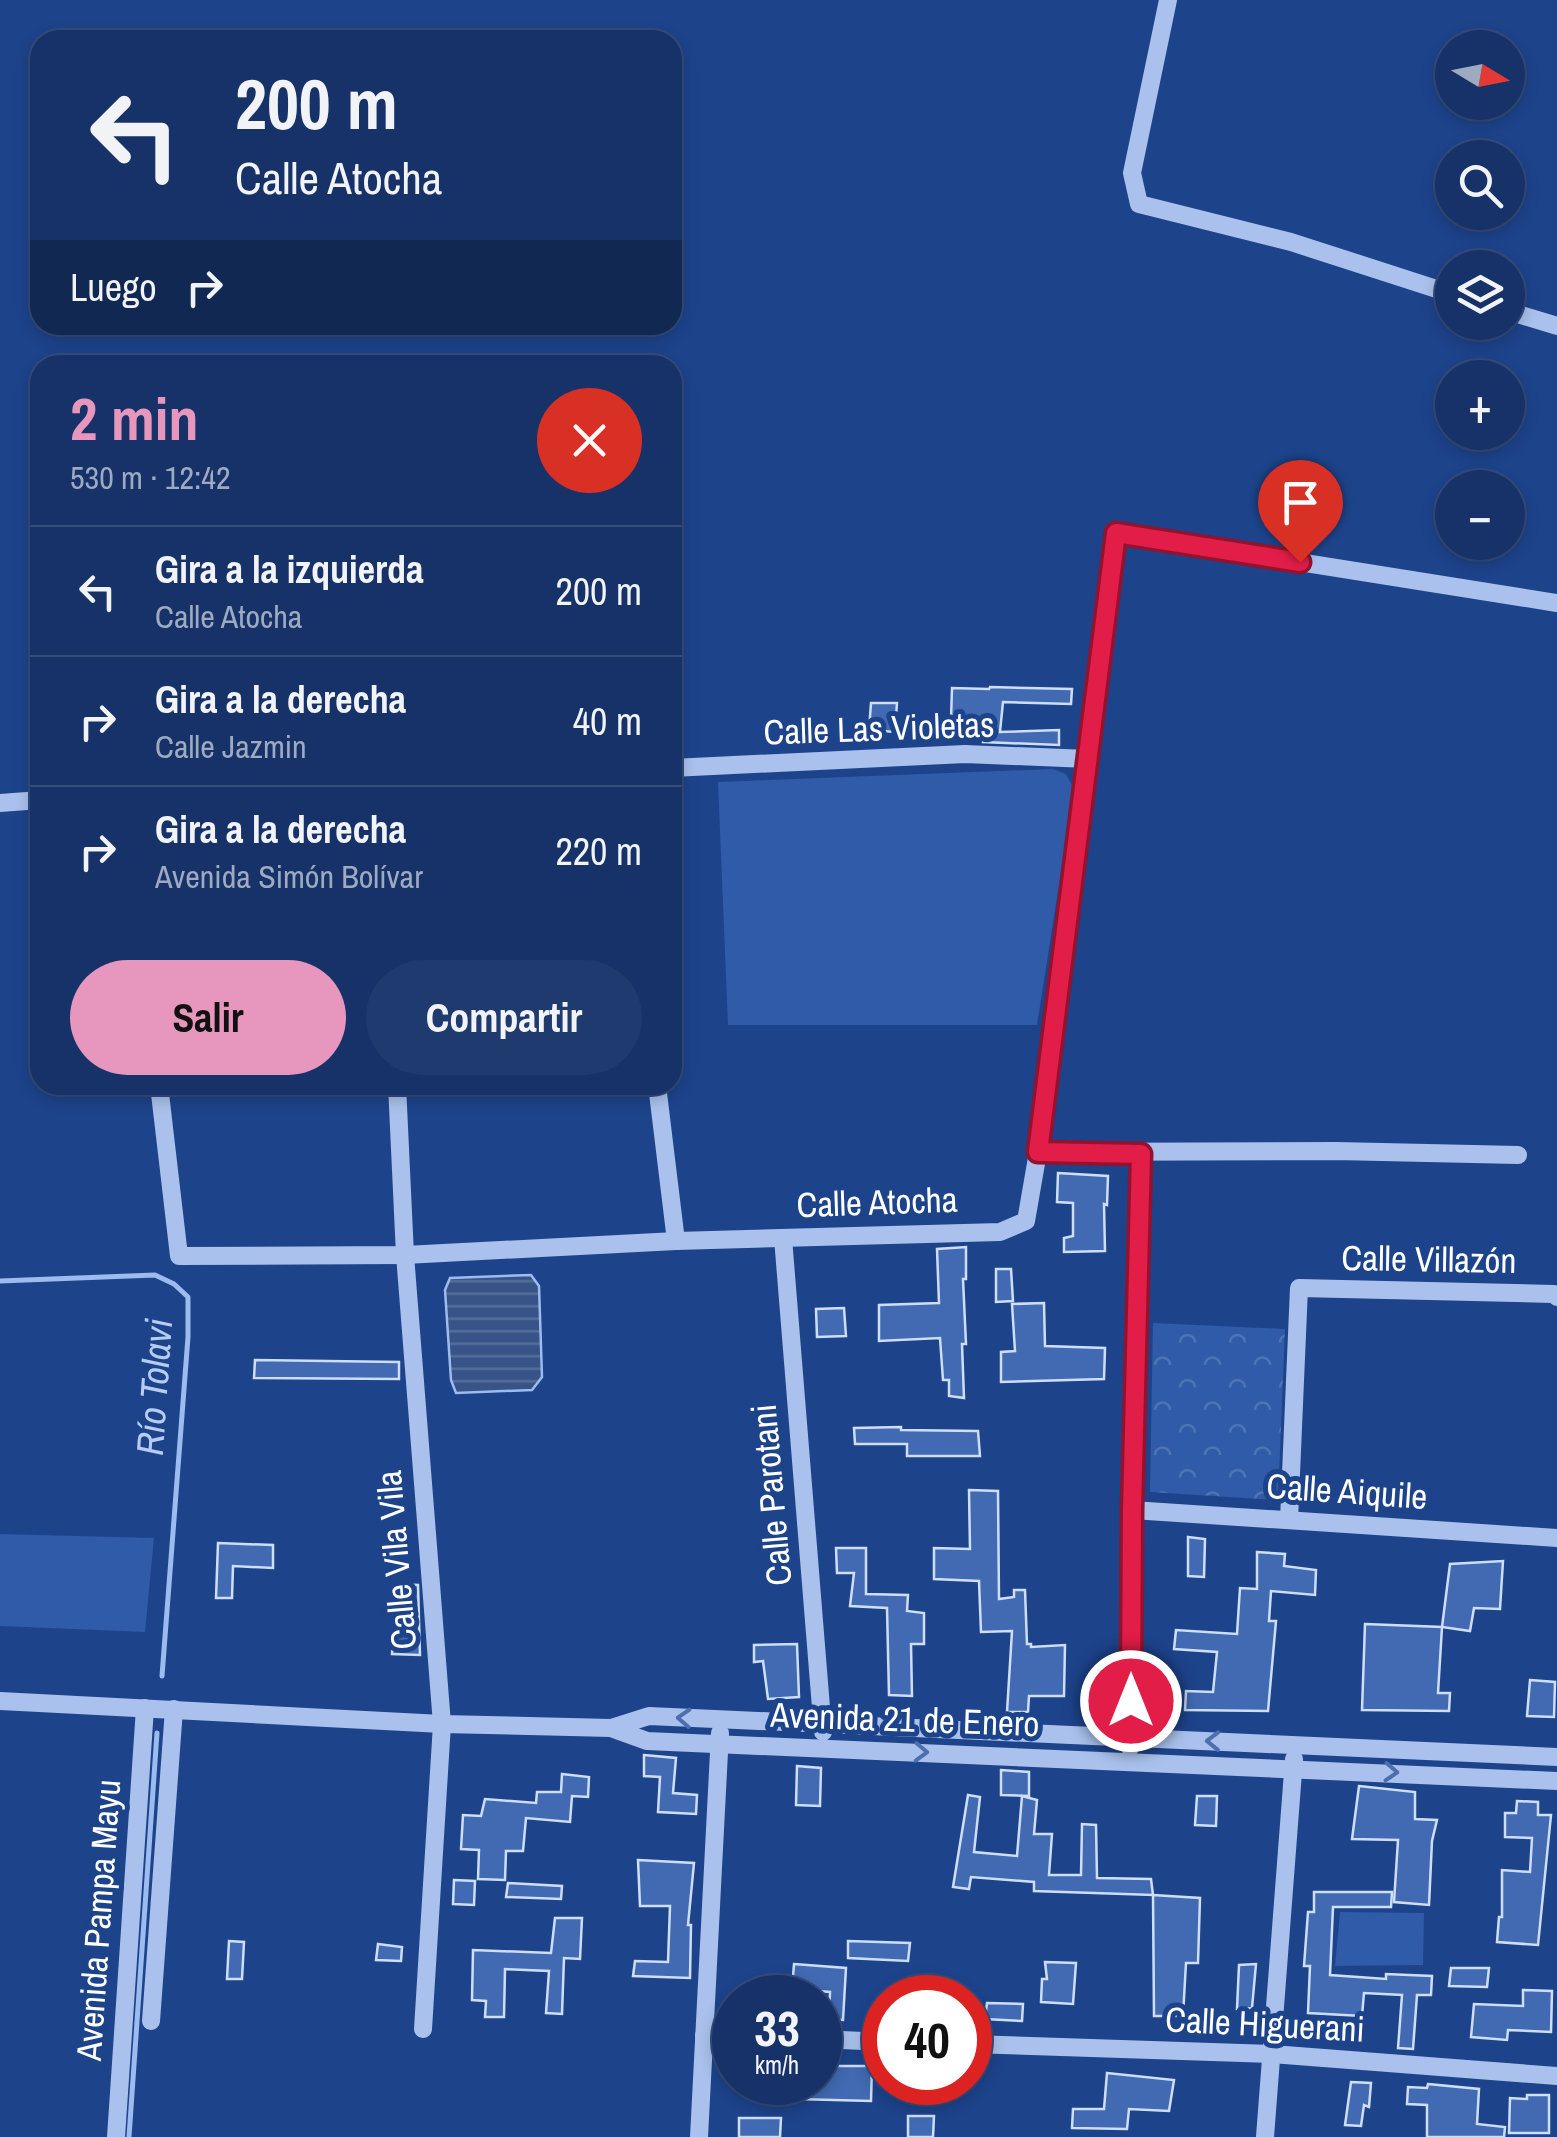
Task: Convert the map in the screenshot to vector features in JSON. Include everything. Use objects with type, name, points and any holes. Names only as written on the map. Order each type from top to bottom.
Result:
[{"type":"street","points":[[1168,0],[1132,172],[1139,204],[1291,242],[1435,289]]},
{"type":"street","points":[[1525,316],[1557,326]]},
{"type":"street","points":[[1518,1155],[1038,1152],[1116,533],[1557,603]]},
{"type":"street","name":"Calle Las Violetas","points":[[682,768],[964,754],[1088,760]]},
{"type":"street","points":[[0,803],[30,801]]},
{"type":"street","name":"Calle Atocha","points":[[160,1095],[179,1256],[404,1255],[676,1241],[1000,1232],[1026,1221],[1038,1152]]},
{"type":"street","name":"Calle Vila Vila","points":[[397,1095],[404,1255],[442,1724],[423,2029]]},
{"type":"street","points":[[658,1095],[676,1241]]},
{"type":"street","points":[[1130,1760],[1141,1154]]},
{"type":"street","name":"Calle Parotani","points":[[783,1238],[824,1748]]},
{"type":"street","name":"Calle Villazón","points":[[1289,1520],[1299,1288],[1557,1296]]},
{"type":"street","name":"Calle Aiquile","points":[[1132,1510],[1557,1538]]},
{"type":"street","name":"Avenida 21 de Enero","points":[[0,1701],[442,1724],[611,1728],[647,1741],[1557,1781]]},
{"type":"street","name":"Avenida Pampa Mayu","points":[[116,2137],[145,1708]]},
{"type":"street","name":"Avenida Pampa Mayu","points":[[151,2021],[174,1709]]},
{"type":"street","name":"Avenida 21 de Enero","points":[[611,1728],[649,1716],[1557,1757]]},
{"type":"street","points":[[698,2137],[722,1720]]},
{"type":"street","points":[[1266,2137],[1295,1743]]},
{"type":"street","points":[[704,2036],[712,2036]]},
{"type":"street","name":"Calle Higuerani","points":[[992,2045],[1272,2054],[1557,2076]]},
{"type":"green space","points":[[1053,769],[1066,774],[1074,789],[1037,1025],[728,1025],[718,782]]},
{"type":"green space","points":[[1153,1323],[1285,1329],[1278,1500],[1150,1492]]},
{"type":"green space","points":[[0,1534],[154,1538],[145,1632],[0,1626]]},
{"type":"green space","points":[[1340,1912],[1424,1913],[1423,1965],[1335,1966]]},
{"type":"shaded area","points":[[531,1275],[539,1286],[542,1377],[532,1390],[456,1393],[451,1380],[445,1290],[450,1278]]},
{"type":"building","points":[[952,688],[1072,689],[1071,704],[1003,702],[1000,732],[1059,730],[1059,745],[983,742],[985,722],[951,719]]},
{"type":"building","points":[[871,703],[897,703],[895,732],[869,730]]},
{"type":"building","points":[[1058,1173],[1108,1176],[1105,1251],[1064,1252],[1064,1238],[1073,1236],[1073,1203],[1057,1202]]},
{"type":"building","points":[[966,1247],[964,1398],[949,1396],[949,1380],[943,1380],[940,1338],[879,1341],[879,1305],[939,1303],[937,1249]]},
{"type":"building","points":[[996,1269],[1011,1269],[1013,1301],[996,1302]]},
{"type":"building","points":[[1044,1303],[1045,1346],[1105,1348],[1104,1379],[1001,1382],[1001,1352],[1015,1351],[1012,1304]]},
{"type":"building","points":[[844,1308],[846,1336],[817,1337],[816,1309]]},
{"type":"building","points":[[255,1360],[399,1362],[399,1379],[254,1378]]},
{"type":"building","points":[[854,1428],[978,1431],[980,1456],[907,1456],[907,1444],[855,1444]]},
{"type":"building","points":[[969,1490],[998,1491],[999,1599],[1014,1597],[1014,1590],[1025,1590],[1027,1644],[1065,1645],[1064,1696],[1029,1696],[1028,1712],[1007,1712],[1012,1631],[981,1632],[979,1581],[934,1579],[934,1548],[970,1549]]},
{"type":"building","points":[[1188,1537],[1205,1539],[1204,1577],[1188,1576]]},
{"type":"building","points":[[218,1543],[273,1545],[273,1568],[233,1566],[232,1598],[216,1598]]},
{"type":"building","points":[[836,1548],[866,1548],[866,1594],[908,1595],[907,1611],[924,1613],[924,1644],[911,1644],[912,1696],[889,1695],[887,1608],[850,1606],[854,1573],[837,1573]]},
{"type":"building","points":[[1257,1552],[1285,1554],[1284,1566],[1316,1570],[1315,1595],[1271,1591],[1269,1621],[1276,1621],[1268,1711],[1185,1710],[1186,1691],[1213,1692],[1217,1652],[1174,1649],[1176,1630],[1237,1634],[1240,1588],[1257,1589]]},
{"type":"building","points":[[1503,1561],[1500,1609],[1474,1608],[1470,1631],[1442,1627],[1450,1564]]},
{"type":"building","points":[[396,1584],[418,1585],[420,1655],[392,1654]]},
{"type":"building","points":[[1365,1624],[1442,1627],[1438,1693],[1450,1693],[1449,1711],[1362,1710]]},
{"type":"building","points":[[797,1644],[799,1697],[768,1699],[763,1661],[754,1662],[754,1645]]},
{"type":"building","points":[[1530,1680],[1555,1682],[1554,1717],[1527,1716]]},
{"type":"building","points":[[644,1755],[676,1758],[673,1793],[697,1795],[696,1814],[658,1812],[660,1777],[644,1776]]},
{"type":"building","points":[[797,1766],[821,1768],[820,1806],[796,1805]]},
{"type":"building","points":[[1001,1770],[1029,1772],[1029,1796],[1001,1795]]},
{"type":"building","points":[[562,1774],[589,1777],[588,1797],[572,1796],[570,1822],[526,1818],[523,1851],[506,1851],[505,1880],[478,1879],[479,1850],[461,1849],[463,1815],[481,1816],[485,1799],[536,1803],[537,1792],[561,1792]]},
{"type":"building","points":[[1359,1786],[1415,1792],[1415,1819],[1437,1820],[1432,1841],[1429,1905],[1394,1902],[1398,1840],[1352,1839]]},
{"type":"building","points":[[968,1795],[980,1797],[974,1852],[1017,1856],[1022,1796],[1037,1800],[1034,1834],[1052,1834],[1049,1875],[1081,1875],[1082,1824],[1096,1825],[1097,1878],[1151,1879],[1153,1895],[1034,1891],[1034,1882],[971,1877],[969,1889],[953,1887]]},
{"type":"building","points":[[1197,1796],[1217,1796],[1216,1826],[1195,1825]]},
{"type":"building","points":[[1517,1801],[1538,1802],[1538,1815],[1551,1815],[1538,1945],[1497,1942],[1502,1917],[1502,1870],[1530,1872],[1532,1838],[1505,1837],[1505,1813],[1516,1813]]},
{"type":"building","points":[[638,1860],[694,1863],[688,1925],[690,1978],[633,1976],[635,1961],[668,1962],[670,1906],[640,1906]]},
{"type":"building","points":[[454,1880],[475,1881],[474,1905],[453,1904]]},
{"type":"building","points":[[508,1883],[562,1886],[561,1899],[506,1897]]},
{"type":"building","points":[[1314,1892],[1392,1892],[1391,1907],[1333,1907],[1330,1975],[1386,1979],[1386,1974],[1432,1976],[1431,1995],[1417,1995],[1413,2049],[1398,2048],[1402,1995],[1364,1993],[1362,2016],[1308,2013],[1310,1966],[1304,1966],[1308,1912],[1314,1912]]},
{"type":"building","points":[[1153,1895],[1200,1898],[1198,1963],[1186,1963],[1183,2016],[1154,2016]]},
{"type":"building","points":[[555,1918],[582,1918],[580,1959],[564,1958],[562,2014],[546,2013],[549,1971],[505,1969],[504,2017],[485,2017],[486,2001],[472,2000],[473,1950],[551,1953]]},
{"type":"building","points":[[229,1941],[244,1942],[242,1979],[227,1979]]},
{"type":"building","points":[[848,1941],[910,1943],[908,1961],[848,1958]]},
{"type":"building","points":[[378,1944],[402,1947],[401,1961],[376,1960]]},
{"type":"building","points":[[1045,1962],[1076,1963],[1073,2004],[1041,2002],[1042,1979],[1047,1979]]},
{"type":"building","points":[[794,1964],[846,1968],[843,2020],[842,1975],[793,1975]]},
{"type":"building","points":[[1256,1964],[1252,2008],[1237,2009],[1239,1965]]},
{"type":"building","points":[[1451,1968],[1489,1968],[1487,1987],[1449,1986]]},
{"type":"building","points":[[1523,1990],[1552,1991],[1551,2032],[1508,2030],[1507,2040],[1471,2037],[1474,2004],[1523,2006]]},
{"type":"building","points":[[992,2003],[1023,2004],[1022,2021],[992,2019]]},
{"type":"building","points":[[842,2066],[862,2066],[862,2101],[842,2100]]},
{"type":"building","points":[[1107,2073],[1174,2080],[1169,2111],[1129,2109],[1127,2129],[1072,2128],[1073,2109],[1104,2109]]},
{"type":"building","points":[[1351,2082],[1371,2083],[1369,2107],[1364,2105],[1361,2126],[1345,2125]]},
{"type":"building","points":[[1428,2084],[1479,2089],[1477,2124],[1505,2127],[1504,2137],[1427,2137],[1427,2105],[1407,2104],[1408,2087],[1427,2088]]},
{"type":"building","points":[[1527,2095],[1549,2095],[1549,2133],[1509,2133],[1510,2098],[1527,2099]]},
{"type":"building","points":[[908,2116],[934,2116],[933,2137],[908,2137]]},
{"type":"building","points":[[739,2118],[781,2118],[780,2137],[739,2137]]},
{"type":"waterway","name":"Río Tolavi","points":[[0,1281],[155,1275],[174,1284],[188,1297],[162,1676]]},
{"type":"waterway","name":"Río Tolavi","points":[[129,2137],[157,1733]]},
{"type":"route","points":[[1131,1701],[1141,1154],[1038,1152],[1116,533],[1300,562]]}]
